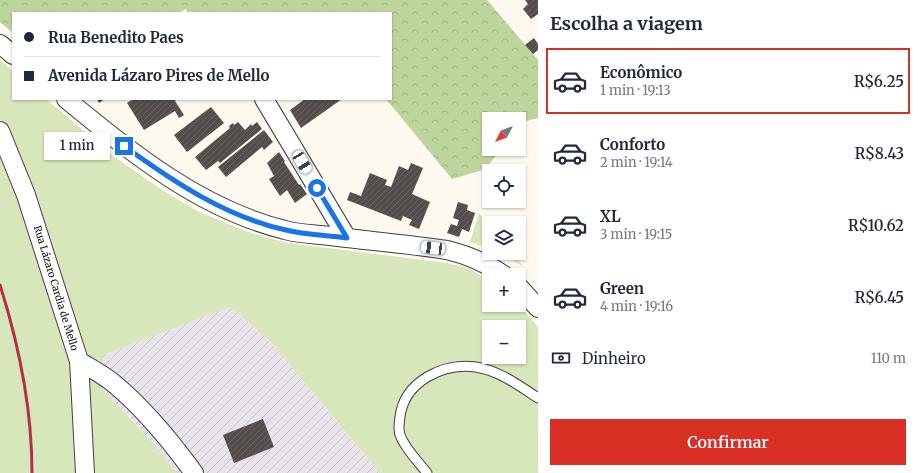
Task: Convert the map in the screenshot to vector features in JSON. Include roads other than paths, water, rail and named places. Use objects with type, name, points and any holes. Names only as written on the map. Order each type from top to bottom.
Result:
[{"type":"street","points":[[67,100],[124,146],[157,170],[221,208],[250,220],[287,230],[433,248],[454,252],[483,262],[493,268]]},
{"type":"street","points":[[265,100],[347,238]]},
{"type":"street","name":"Rua Lázaro Cardia de Mello","points":[[0,131],[26,195],[79,361],[112,382],[144,412],[172,444],[194,473]]},
{"type":"street","points":[[526,295],[538,308]]},
{"type":"street","points":[[79,361],[85,473]]},
{"type":"lane","points":[[426,473],[406,446],[400,435],[399,425],[401,408],[408,394],[428,376],[445,369],[456,367],[475,367],[493,371],[511,380],[538,398]]},
{"type":"railway","points":[[0,285],[13,331],[23,378],[30,425],[32,473]]}]
